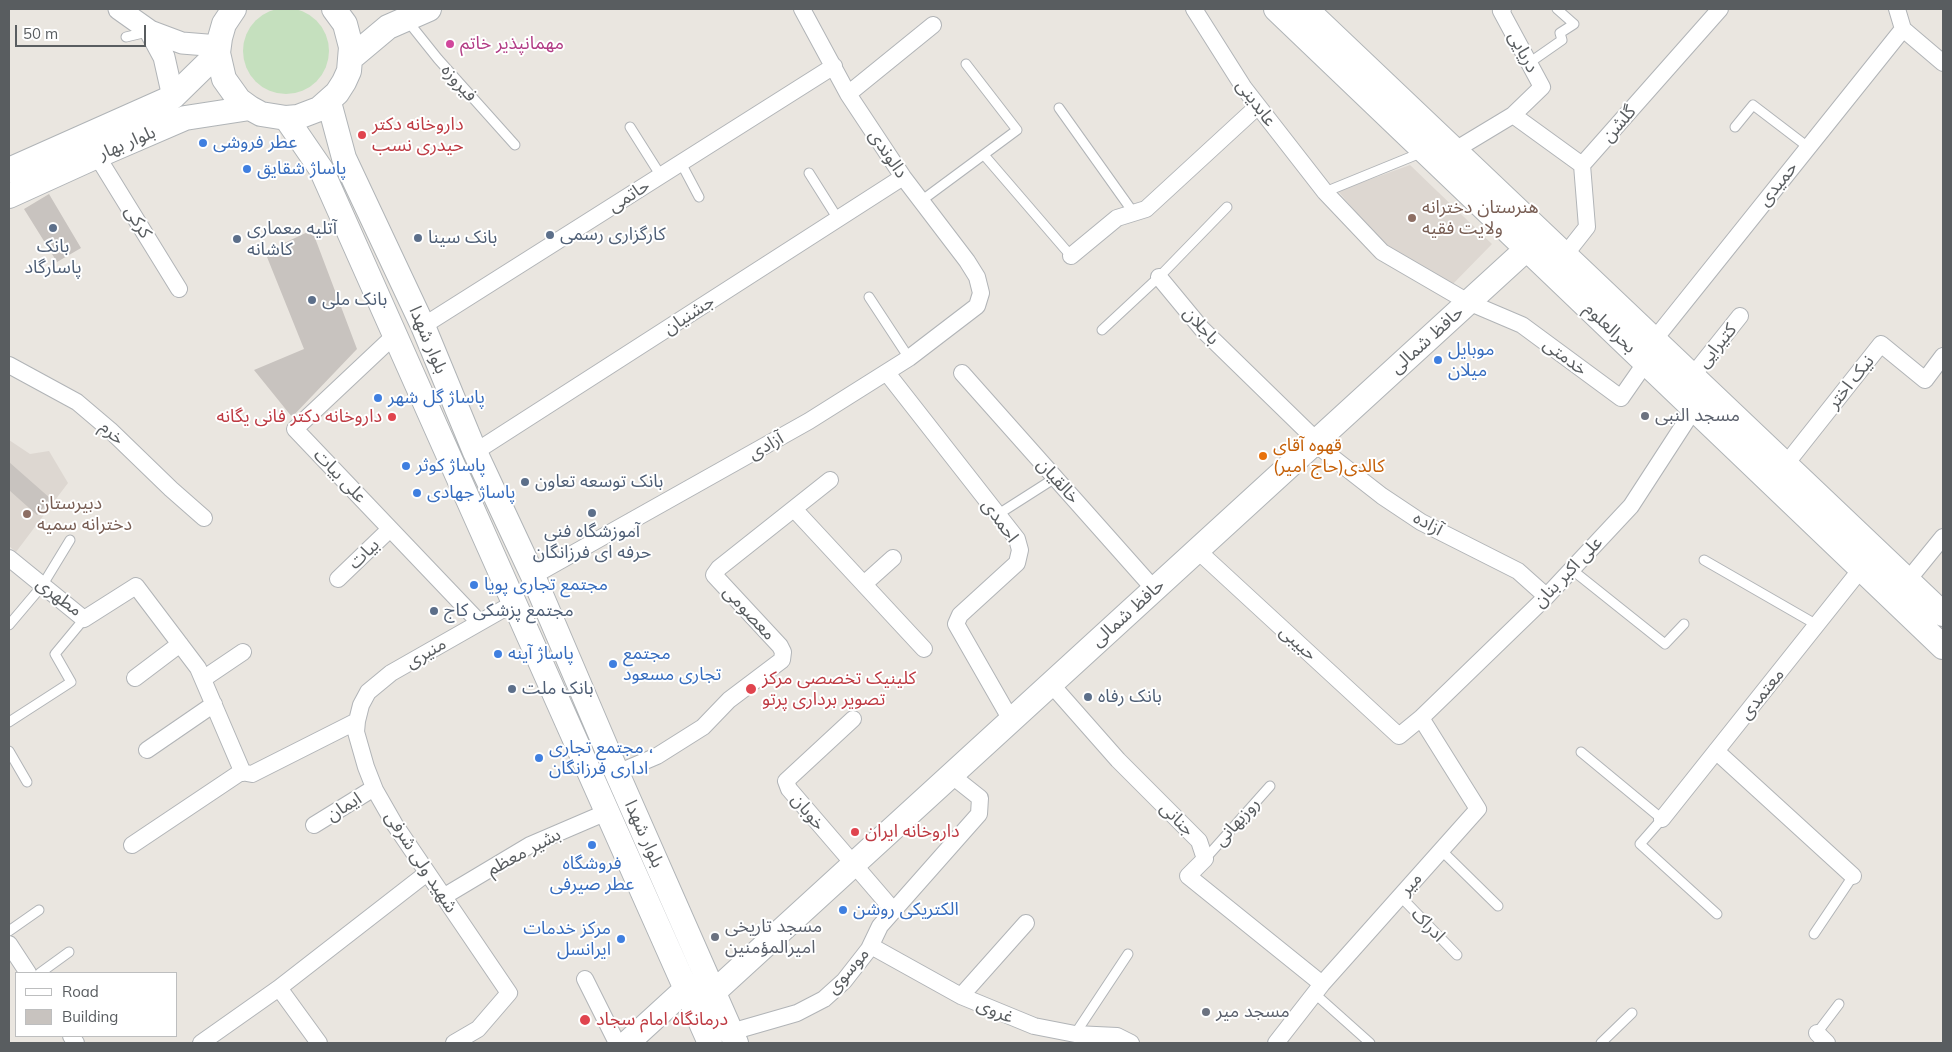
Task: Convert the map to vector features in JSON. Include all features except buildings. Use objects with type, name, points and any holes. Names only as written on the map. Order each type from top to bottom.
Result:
[{"type":"main road","points":[[234,9],[224,24],[219,50],[222,73],[230,90],[250,108],[274,117],[286,118],[309,114],[329,102],[344,82],[351,58],[349,35],[345,24],[334,9]]},
{"type":"main road","points":[[351,58],[388,27],[429,9]]},
{"type":"main road","name":"بحرالعلوم","points":[[1276,9],[1426,151],[1535,241],[1565,255],[1943,614]]},
{"type":"main road","name":"بحرالعلوم","points":[[1306,9],[1455,150],[1646,362],[1943,647]]},
{"type":"main road","name":"بلوار بهار","points":[[9,170],[173,97],[219,50]]},
{"type":"main road","name":"بلوار شهدا","points":[[329,102],[344,158],[424,326],[476,452],[533,576],[617,773],[734,1038]]},
{"type":"main road","name":"بلوار بهار","points":[[9,196],[185,118],[250,108]]},
{"type":"main road","name":"بلوار شهدا","points":[[286,118],[321,169],[710,1043]]},
{"type":"main road","name":"حافظ شمالی","points":[[714,992],[1535,241]]},
{"type":"main road","points":[[627,1043],[686,989],[714,992]]},
{"type":"street","points":[[119,9],[150,32],[182,43],[219,50]]},
{"type":"street","name":"دالوندی","points":[[802,9],[848,94],[903,177],[968,261],[977,277],[981,293]]},
{"type":"street","name":"عابدینی","points":[[1194,9],[1244,88],[1325,192],[1382,252],[1468,302]]},
{"type":"street","name":"دریایی","points":[[1455,150],[1513,115],[1542,87],[1501,11],[1503,9]]},
{"type":"street","name":"گلشن","points":[[1582,165],[1720,9]]},
{"type":"street","points":[[1897,9],[1903,29],[1943,63]]},
{"type":"street","points":[[848,94],[932,25]]},
{"type":"street","name":"حمیدی","points":[[1654,340],[1903,29]]},
{"type":"street","points":[[150,32],[164,57],[173,97]]},
{"type":"street","name":"حاتمی","points":[[424,326],[834,66]]},
{"type":"street","points":[[1071,256],[1117,218],[1146,208],[1258,106]]},
{"type":"street","points":[[1513,115],[1582,165],[1587,227],[1565,255]]},
{"type":"street","name":"کرکی","points":[[97,156],[179,289]]},
{"type":"street","name":"جشنیان","points":[[476,452],[903,177]]},
{"type":"street","name":"باجلان","points":[[1158,277],[1202,329],[1315,442]]},
{"type":"street","name":"آزادی","points":[[533,576],[809,421],[910,358],[977,306],[981,293]]},
{"type":"street","name":"خدمتی","points":[[1468,302],[1522,325],[1620,398],[1646,362]]},
{"type":"street","name":"کتیرایی","points":[[1693,375],[1740,316]]},
{"type":"street","name":"علی بیات","points":[[395,335],[295,429],[479,622]]},
{"type":"street","name":"نیک اختر","points":[[1786,464],[1881,344],[1924,380],[1943,356]]},
{"type":"street","name":"خرم","points":[[9,365],[77,402],[110,430],[170,489],[204,518]]},
{"type":"street","name":"احمدی","points":[[886,373],[1017,539],[1020,550],[1017,564],[960,615],[956,624],[1011,720]]},
{"type":"street","name":"خالقیان","points":[[962,373],[1154,589]]},
{"type":"street","name":"علی اکبر بنان","points":[[1400,736],[1421,718],[1546,596],[1632,506],[1694,409]]},
{"type":"street","name":"آزاده","points":[[1315,442],[1382,496],[1421,522],[1518,571],[1546,596]]},
{"type":"street","name":"معصومی","points":[[617,773],[657,756],[703,727],[729,700],[782,660],[783,652],[780,646],[714,575],[719,568],[830,480]]},
{"type":"street","points":[[794,509],[924,649]]},
{"type":"street","name":"بیات","points":[[338,579],[390,529]]},
{"type":"street","points":[[1908,580],[1943,537]]},
{"type":"street","name":"حبیبی","points":[[1197,550],[1400,736]]},
{"type":"street","name":"مطهری","points":[[9,558],[84,620],[136,586],[180,644]]},
{"type":"street","points":[[864,584],[893,558]]},
{"type":"street","name":"معتمدی","points":[[1662,819],[1861,569]]},
{"type":"street","name":"منیری","points":[[357,721],[360,705],[368,692],[391,673],[514,602]]},
{"type":"street","points":[[135,678],[180,644],[203,678],[243,772]]},
{"type":"street","points":[[203,678],[243,652]]},
{"type":"street","name":"جنانی","points":[[1051,684],[1118,760],[1198,841],[1204,859]]},
{"type":"street","points":[[147,750],[214,704]]},
{"type":"street","name":"میر","points":[[1276,1043],[1318,988],[1478,809],[1421,718]]},
{"type":"street","name":"خوبان","points":[[852,719],[786,781],[789,789],[853,865]]},
{"type":"street","points":[[132,844],[243,772],[252,774],[357,721]]},
{"type":"street","name":"شهید ولی شرفی","points":[[357,721],[356,732],[366,767],[374,788],[395,826],[509,993],[478,1028],[454,1043]]},
{"type":"street","points":[[1716,751],[1853,876]]},
{"type":"street","name":"موسوی","points":[[734,1038],[797,1013],[824,999],[844,981],[871,946],[880,926],[979,814],[980,798],[951,775]]},
{"type":"street","name":"ایمان","points":[[314,825],[374,788]]},
{"type":"street","name":"بشیر معظم","points":[[443,897],[530,845],[607,812]]},
{"type":"street","points":[[1204,859],[1188,876],[1318,988]]},
{"type":"street","points":[[853,865],[894,910]]},
{"type":"street","points":[[201,1043],[279,988],[426,872]]},
{"type":"street","points":[[961,996],[1026,923]]},
{"type":"street","points":[[9,944],[27,972]]},
{"type":"street","name":"غروی","points":[[871,946],[961,996],[1034,1026],[1073,1038],[1117,1036],[1131,1043]]},
{"type":"street","points":[[585,979],[617,1043]]},
{"type":"street","points":[[279,988],[319,1043]]},
{"type":"lane","points":[[1529,63],[1562,40],[1560,33],[1574,24],[1557,9]]},
{"type":"lane","name":"فیروزه","points":[[406,19],[438,59],[515,145]]},
{"type":"lane","points":[[126,37],[150,32]]},
{"type":"lane","points":[[922,201],[1017,130],[966,64]]},
{"type":"lane","points":[[1735,127],[1753,105],[1808,147]]},
{"type":"lane","points":[[1059,108],[1133,212]]},
{"type":"lane","points":[[630,127],[661,176]]},
{"type":"lane","points":[[1325,192],[1426,151]]},
{"type":"lane","points":[[984,155],[1071,256]]},
{"type":"lane","points":[[681,163],[699,197]]},
{"type":"lane","points":[[809,172],[838,219]]},
{"type":"lane","points":[[1102,330],[1227,207]]},
{"type":"lane","points":[[869,297],[910,358]]},
{"type":"lane","points":[[997,515],[1055,478]]},
{"type":"lane","points":[[9,625],[42,586],[70,540]]},
{"type":"lane","points":[[1704,560],[1817,625]]},
{"type":"lane","points":[[1571,569],[1665,644],[1684,624]]},
{"type":"lane","points":[[9,722],[71,682],[55,654],[84,620]]},
{"type":"lane","points":[[9,751],[27,782]]},
{"type":"lane","points":[[1581,752],[1662,819],[1640,844],[1717,914]]},
{"type":"lane","name":"روزبهانی","points":[[1204,859],[1270,786]]},
{"type":"lane","points":[[1441,850],[1498,906]]},
{"type":"lane","points":[[1814,934],[1853,876]]},
{"type":"lane","name":"ادراک","points":[[1400,896],[1457,955]]},
{"type":"lane","points":[[9,931],[39,910]]},
{"type":"lane","points":[[41,972],[69,952]]},
{"type":"lane","points":[[1073,1038],[1128,954]]},
{"type":"lane","points":[[1318,988],[1370,1043]]},
{"type":"lane","points":[[1822,1038],[1839,1004]]},
{"type":"lane","points":[[1601,1043],[1632,1013]]},
{"type":"shaded area","name":"هنرستان دخترانه ولایت فقیه","points":[[1410,165],[1492,244],[1448,289],[1385,247],[1338,191]]},
{"type":"shaded area","name":"دبیرستان دخترانه سمیه","points":[[9,440],[30,454],[49,451],[68,483],[16,552],[9,546]]},
{"type":"green space","points":[[278,8],[294,8],[303,11],[317,20],[326,34],[329,51],[326,68],[317,82],[303,91],[294,94],[278,94],[262,87],[250,75],[243,59],[243,43],[250,27],[262,15]]},
{"type":"place","name":"مهمانپذیر خاتم","points":[[450,44]]},
{"type":"place","name":"داروخانه دکتر حیدری نسب","points":[[362,135]]},
{"type":"place","name":"عطر فروشی","points":[[203,143]]},
{"type":"place","name":"پاساژ شقایق","points":[[247,169]]},
{"type":"place","name":"هنرستان دخترانه ولایت فقیه","points":[[1412,218]]},
{"type":"place","name":"بانک پاسارگاد","points":[[53,228]]},
{"type":"place","name":"کارگزاری رسمی","points":[[550,235]]},
{"type":"place","name":"بانک سینا","points":[[418,238]]},
{"type":"place","name":"آتلیه معماری کاشانه","points":[[237,239]]},
{"type":"place","name":"بانک ملی","points":[[312,300]]},
{"type":"place","name":"موبایل میلان","points":[[1438,360]]},
{"type":"place","name":"پاساژ گل شهر","points":[[378,398]]},
{"type":"place","name":"مسجد النبی","points":[[1645,416]]},
{"type":"place","name":"داروخانه دکتر فانی یگانه","points":[[392,417]]},
{"type":"place","name":"قهوه آقای کالدی(حاج امیر)","points":[[1263,456]]},
{"type":"place","name":"پاساژ کوثر","points":[[406,466]]},
{"type":"place","name":"بانک توسعه تعاون","points":[[525,482]]},
{"type":"place","name":"پاساژ جهادی","points":[[417,493]]},
{"type":"place","name":"آموزشگاه فنی حرفه ای فرزانگان","points":[[592,513]]},
{"type":"place","name":"دبیرستان دخترانه سمیه","points":[[27,514]]},
{"type":"place","name":"مجتمع تجاری پویا","points":[[474,585]]},
{"type":"place","name":"مجتمع پزشکی کاج","points":[[434,611]]},
{"type":"place","name":"پاساژ آینه","points":[[498,654]]},
{"type":"place","name":"مجتمع تجاری مسعود","points":[[613,664]]},
{"type":"place","name":"بانک ملت","points":[[512,689]]},
{"type":"place","name":"کلینیک تخصصی مرکز تصویر برداری پرتو","points":[[751,689]]},
{"type":"place","name":"بانک رفاه","points":[[1088,697]]},
{"type":"place","name":"مجتمع تجاری ، اداری فرزانگان","points":[[539,758]]},
{"type":"place","name":"داروخانه ایران","points":[[855,832]]},
{"type":"place","name":"فروشگاه عطر صیرفی","points":[[592,845]]},
{"type":"place","name":"الکتریکی روشن","points":[[843,910]]},
{"type":"place","name":"مسجد تاریخی امیرالمؤمنین","points":[[715,937]]},
{"type":"place","name":"مرکز خدمات ایرانسل","points":[[621,939]]},
{"type":"place","name":"مسجد میر","points":[[1206,1012]]},
{"type":"place","name":"درمانگاه امام سجاد","points":[[585,1020]]}]
